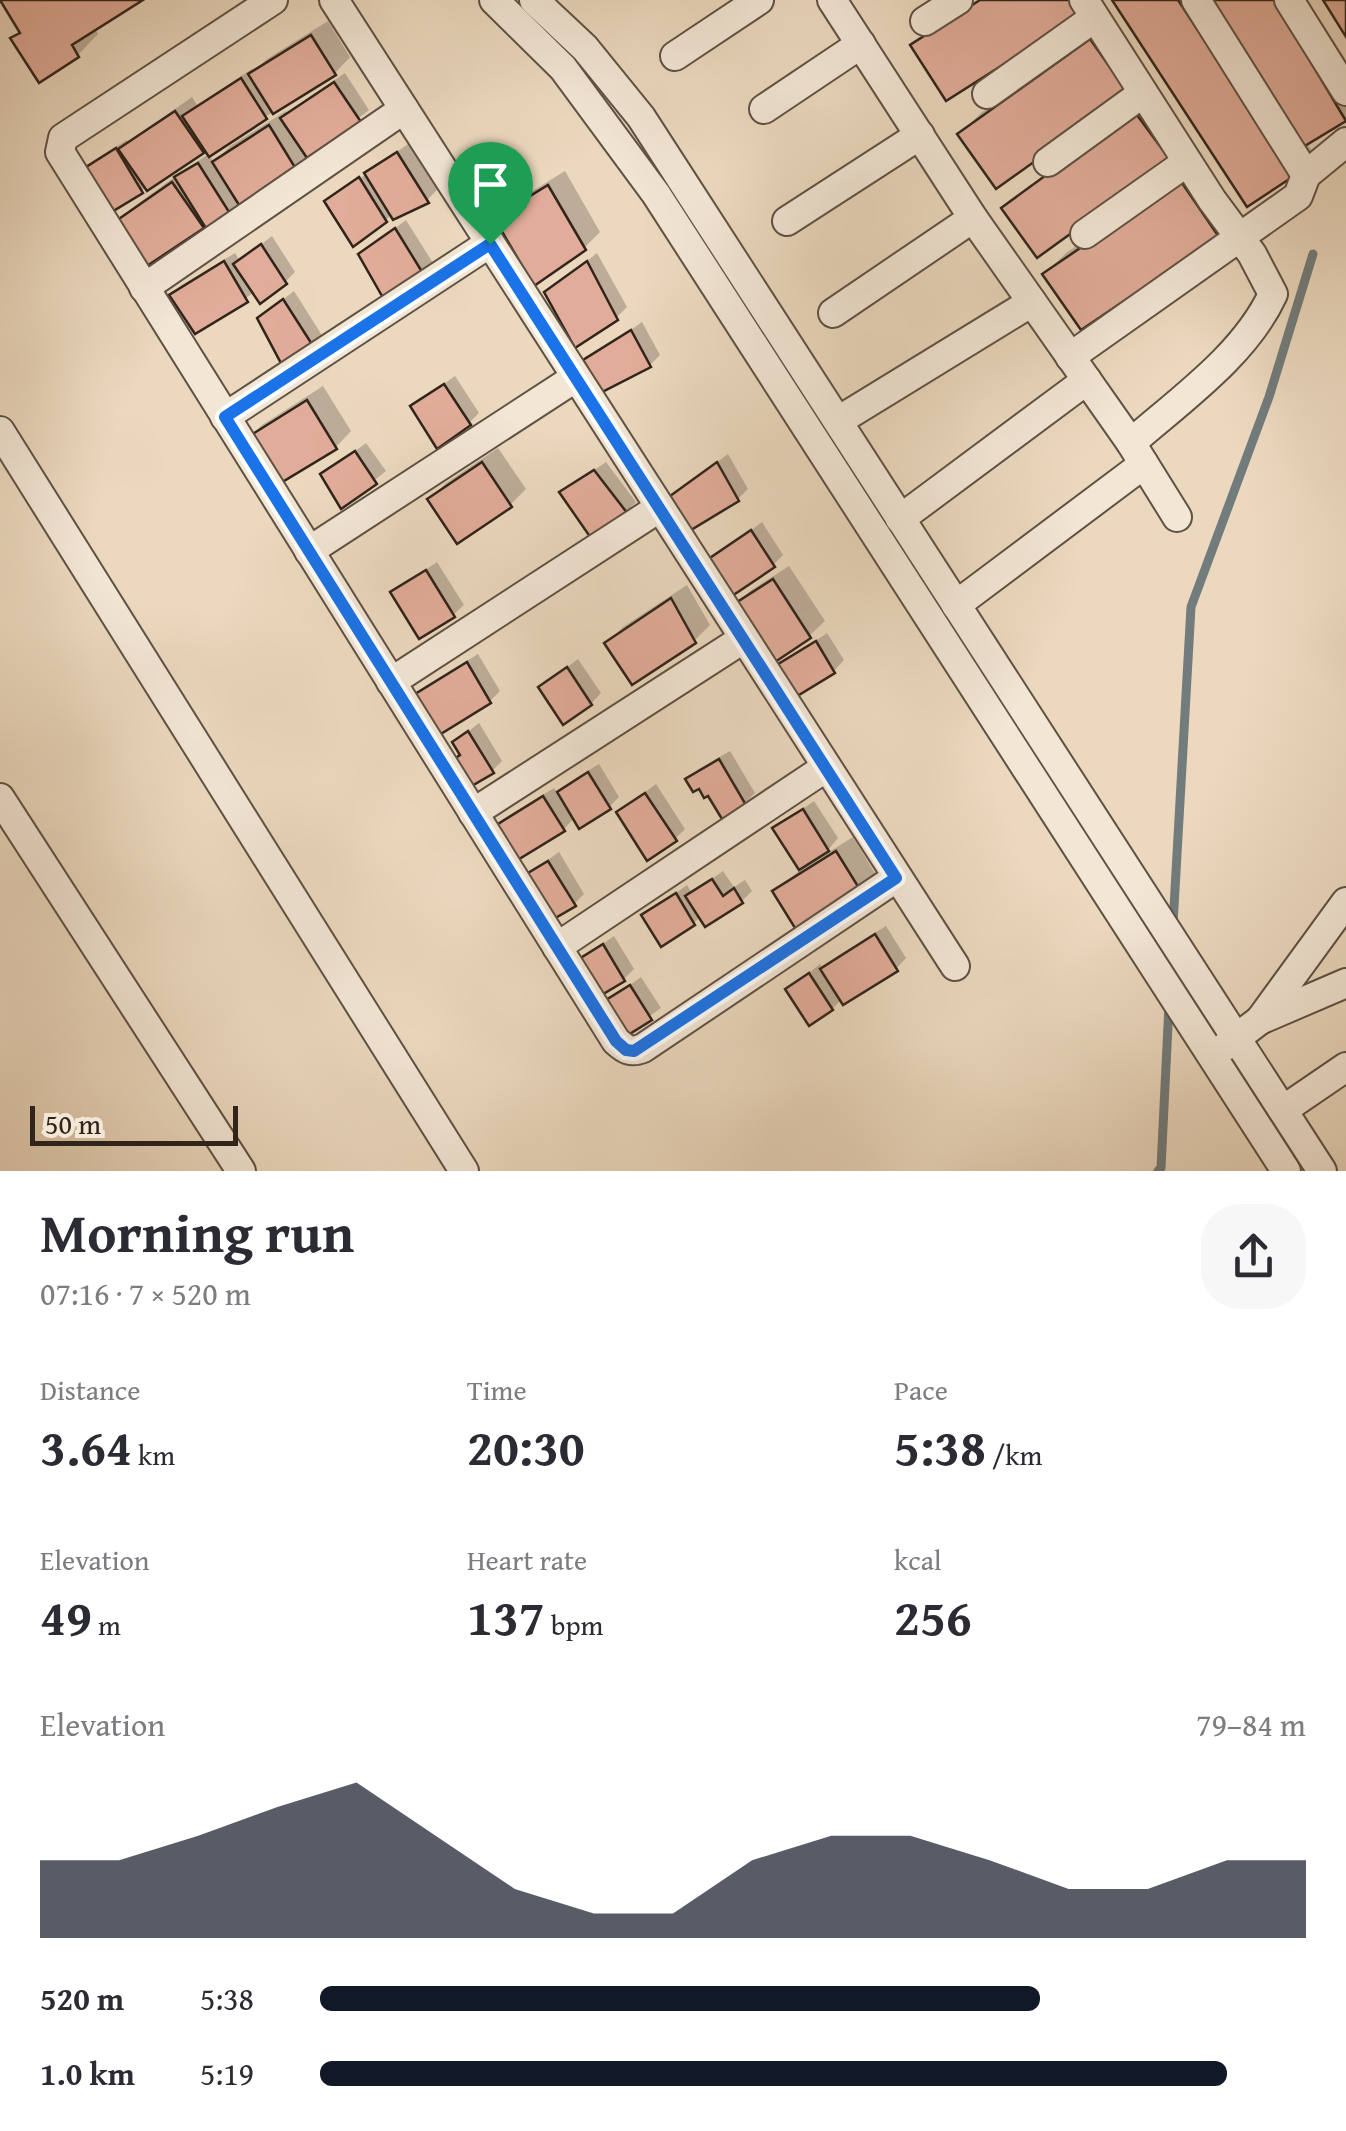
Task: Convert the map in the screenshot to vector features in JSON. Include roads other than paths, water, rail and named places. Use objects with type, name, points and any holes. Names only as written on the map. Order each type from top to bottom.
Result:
[{"type":"street","points":[[273,0],[63,138],[60,144],[64,161],[616,1041],[626,1050],[634,1051],[896,878]]},
{"type":"street","points":[[334,0],[955,966]]},
{"type":"street","points":[[494,0],[562,68],[656,194],[1286,1171]]},
{"type":"street","points":[[675,56],[759,0]]},
{"type":"street","points":[[832,0],[1176,516]]},
{"type":"street","points":[[925,21],[958,0]]},
{"type":"street","points":[[1196,0],[1306,175]]},
{"type":"street","points":[[1290,0],[1346,90]]},
{"type":"street","points":[[551,5],[640,116],[1322,1171]]},
{"type":"street","points":[[956,605],[1138,454],[1201,381],[1261,321],[1273,294],[1240,237],[1089,9],[987,94]]},
{"type":"street","points":[[764,109],[861,44]]},
{"type":"street","points":[[1048,162],[1143,93]]},
{"type":"street","points":[[144,288],[404,109]]},
{"type":"street","points":[[787,221],[920,135]]},
{"type":"street","points":[[900,519],[1240,237],[1298,196],[1306,175],[1346,142]]},
{"type":"street","points":[[1085,234],[1188,162]]},
{"type":"street","points":[[832,313],[974,218]]},
{"type":"street","points":[[225,417],[490,244]]},
{"type":"street","points":[[838,422],[1032,302]]},
{"type":"street","points":[[309,550],[575,378]]},
{"type":"street","points":[[0,431],[464,1171]]},
{"type":"street","points":[[391,682],[659,508]]},
{"type":"street","points":[[473,812],[743,638]]},
{"type":"street","points":[[557,947],[825,768]]},
{"type":"street","points":[[0,798],[241,1171]]},
{"type":"street","points":[[1260,1020],[1346,902]]},
{"type":"street","points":[[1130,931],[1162,922]]},
{"type":"street","points":[[1207,1047],[1233,1031],[1346,983]]},
{"type":"street","points":[[1283,1110],[1346,1068]]},
{"type":"waterway","points":[[1173,925],[1191,607],[1269,397],[1313,254]]},
{"type":"waterway","points":[[1158,1171],[1169,1005]]}]
